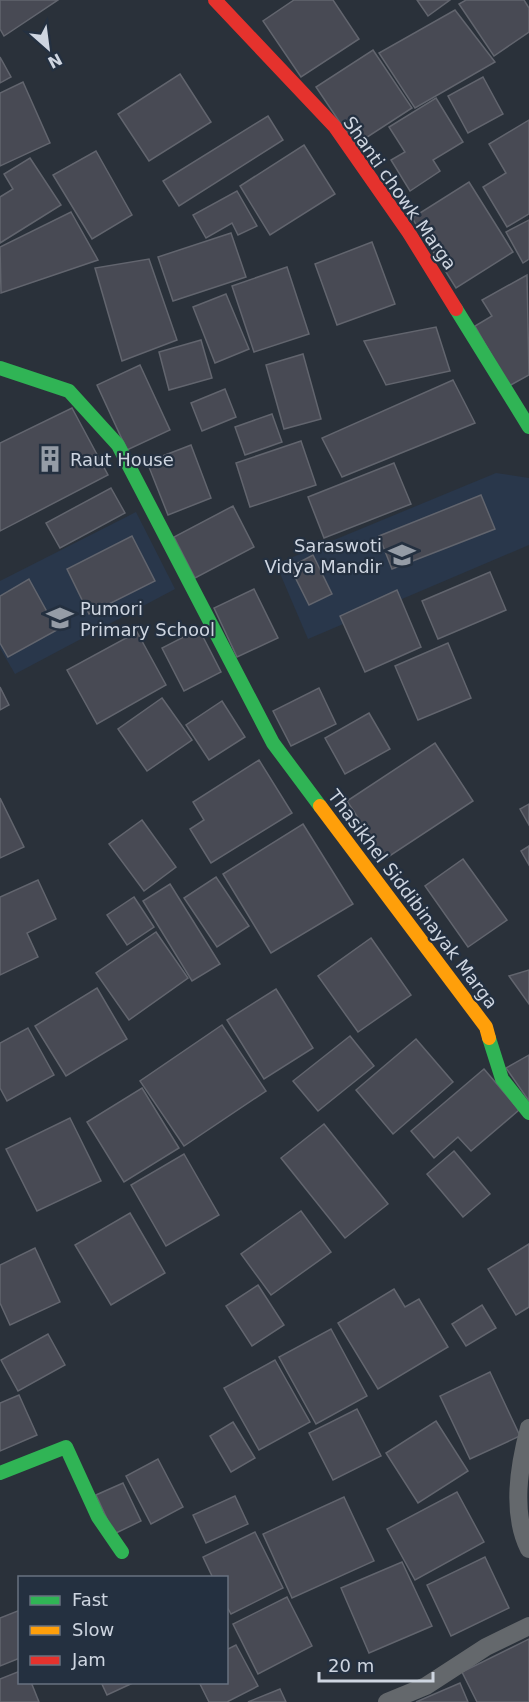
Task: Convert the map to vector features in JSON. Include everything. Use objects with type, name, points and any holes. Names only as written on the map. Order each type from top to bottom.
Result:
[{"type":"street","name":"Shanti chowk Marga","points":[[215,0],[335,127],[409,233],[529,427]]},
{"type":"street","name":"Thasikhel Siddibinayak Marga","points":[[0,368],[69,391],[118,445],[273,743],[486,1027],[502,1079],[529,1113]]},
{"type":"street","points":[[0,1473],[66,1447],[98,1517],[122,1551]]},
{"type":"lane","points":[[529,1428],[519,1467],[521,1533],[529,1549]]},
{"type":"lane","points":[[387,1702],[426,1686],[486,1647],[529,1626]]},
{"type":"shaded area","name":"Saraswoti Vidya Mandir","points":[[496,473],[529,478],[529,545],[308,639],[276,564]]},
{"type":"shaded area","name":"Pumori Primary School","points":[[136,512],[175,589],[15,674],[0,648],[0,581]]},
{"type":"building","points":[[0,0],[58,0],[4,36],[0,29]]},
{"type":"building","points":[[294,0],[333,0],[359,39],[301,77],[263,21]]},
{"type":"building","points":[[417,0],[450,0],[428,16]]},
{"type":"building","points":[[466,0],[524,0],[529,8],[529,32],[494,56],[459,4]]},
{"type":"building","points":[[455,10],[495,62],[415,108],[379,53]]},
{"type":"building","points":[[373,50],[412,108],[355,145],[316,87]]},
{"type":"building","points":[[0,57],[11,77],[0,83]]},
{"type":"building","points":[[180,74],[211,122],[149,161],[118,114]]},
{"type":"building","points":[[483,77],[503,114],[468,133],[448,96]]},
{"type":"building","points":[[23,82],[50,143],[0,166],[0,93]]},
{"type":"building","points":[[436,98],[463,142],[433,160],[440,171],[410,191],[391,160],[405,152],[389,127]]},
{"type":"building","points":[[268,116],[283,140],[179,206],[163,181]]},
{"type":"building","points":[[529,120],[529,214],[507,227],[483,187],[506,173],[489,144]]},
{"type":"building","points":[[304,145],[335,194],[270,235],[240,186]]},
{"type":"building","points":[[96,151],[132,215],[92,239],[53,175]]},
{"type":"building","points":[[30,158],[61,205],[0,243],[0,197],[13,189],[4,174]]},
{"type":"building","points":[[469,182],[513,252],[456,288],[412,218]]},
{"type":"building","points":[[237,191],[257,226],[238,235],[232,223],[206,238],[193,215]]},
{"type":"building","points":[[71,212],[98,260],[1,293],[0,247]]},
{"type":"building","points":[[529,220],[529,259],[523,263],[506,232]]},
{"type":"building","points":[[231,233],[246,277],[173,301],[158,257]]},
{"type":"building","points":[[372,242],[395,304],[337,325],[315,264]]},
{"type":"building","points":[[149,259],[177,340],[122,361],[95,268]]},
{"type":"building","points":[[287,267],[309,334],[254,352],[232,286]]},
{"type":"building","points":[[527,275],[529,375],[509,386],[475,326],[492,316],[482,300]]},
{"type":"building","points":[[226,294],[249,349],[215,363],[193,307]]},
{"type":"building","points":[[436,327],[450,371],[386,385],[364,341]]},
{"type":"building","points":[[201,340],[212,378],[169,390],[159,352]]},
{"type":"building","points":[[303,354],[321,419],[284,429],[266,365]]},
{"type":"building","points":[[140,365],[170,430],[127,450],[97,385]]},
{"type":"building","points":[[453,380],[475,423],[342,477],[322,438]]},
{"type":"building","points":[[225,389],[236,417],[202,431],[191,403]]},
{"type":"building","name":"Raut House","points":[[72,408],[108,475],[0,531],[0,443]]},
{"type":"building","points":[[272,414],[282,442],[245,455],[235,427]]},
{"type":"building","points":[[301,441],[316,485],[250,507],[236,463]]},
{"type":"building","points":[[191,445],[211,498],[168,515],[147,462]]},
{"type":"building","points":[[394,463],[411,504],[324,538],[308,497]]},
{"type":"building","points":[[111,488],[125,513],[60,548],[46,523]]},
{"type":"building","points":[[481,495],[495,529],[392,569],[379,536]]},
{"type":"building","points":[[233,506],[254,547],[195,578],[174,537]]},
{"type":"building","points":[[132,536],[155,581],[89,614],[67,569]]},
{"type":"building","points":[[313,555],[332,594],[309,605],[290,567]]},
{"type":"building","points":[[490,572],[506,610],[438,639],[422,601]]},
{"type":"building","points":[[29,579],[57,630],[8,657],[0,643],[0,596]]},
{"type":"building","points":[[254,589],[278,638],[237,657],[214,608]]},
{"type":"building","points":[[397,590],[421,647],[365,672],[340,616]]},
{"type":"building","points":[[199,629],[221,672],[184,691],[162,648]]},
{"type":"building","points":[[137,632],[166,685],[97,724],[67,670]]},
{"type":"building","points":[[448,643],[471,698],[418,720],[395,666]]},
{"type":"building","points":[[0,687],[9,705],[0,710]]},
{"type":"building","points":[[319,688],[336,724],[291,746],[273,711]]},
{"type":"building","points":[[162,698],[192,740],[147,771],[118,729]]},
{"type":"building","points":[[222,701],[245,737],[209,760],[186,725]]},
{"type":"building","points":[[369,713],[390,749],[345,774],[325,738]]},
{"type":"building","points":[[435,743],[473,801],[385,859],[347,801]]},
{"type":"building","points":[[259,760],[292,813],[211,863],[190,829],[204,820],[193,802]]},
{"type":"building","points":[[0,798],[24,847],[0,858]]},
{"type":"building","points":[[529,804],[529,825],[520,809]]},
{"type":"building","points":[[142,820],[176,867],[144,891],[109,844]]},
{"type":"building","points":[[303,824],[353,904],[271,953],[223,874]]},
{"type":"building","points":[[529,846],[529,865],[521,851]]},
{"type":"building","points":[[463,859],[507,920],[468,947],[425,886]]},
{"type":"building","points":[[216,877],[249,926],[217,947],[184,898]]},
{"type":"building","points":[[38,880],[56,919],[27,933],[38,957],[0,975],[0,897]]},
{"type":"building","points":[[170,884],[220,964],[192,981],[143,901]]},
{"type":"building","points":[[134,897],[154,927],[127,945],[107,915]]},
{"type":"building","points":[[156,932],[188,978],[129,1020],[96,973]]},
{"type":"building","points":[[371,938],[411,995],[358,1032],[318,976]]},
{"type":"building","points":[[529,970],[529,1004],[509,976]]},
{"type":"building","points":[[97,988],[127,1039],[66,1076],[35,1026]]},
{"type":"building","points":[[276,989],[313,1048],[264,1079],[227,1020]]},
{"type":"building","points":[[222,1025],[266,1091],[184,1146],[140,1081]]},
{"type":"building","points":[[28,1028],[54,1075],[7,1101],[0,1088],[0,1043]]},
{"type":"building","points":[[350,1036],[374,1066],[318,1111],[293,1081]]},
{"type":"building","points":[[416,1039],[453,1082],[393,1134],[356,1090]]},
{"type":"building","points":[[529,1055],[529,1101],[506,1068]]},
{"type":"building","points":[[484,1069],[519,1110],[471,1151],[458,1137],[434,1158],[411,1131]]},
{"type":"building","points":[[142,1088],[179,1148],[124,1182],[87,1122]]},
{"type":"building","points":[[70,1118],[101,1181],[37,1211],[6,1149]]},
{"type":"building","points":[[324,1124],[388,1204],[345,1238],[281,1158]]},
{"type":"building","points":[[454,1151],[490,1194],[463,1217],[427,1174]]},
{"type":"building","points":[[184,1154],[219,1215],[166,1246],[131,1185]]},
{"type":"building","points":[[301,1211],[331,1252],[271,1295],[241,1254]]},
{"type":"building","points":[[130,1213],[165,1273],[111,1305],[75,1245]]},
{"type":"building","points":[[529,1244],[529,1307],[516,1315],[488,1269]]},
{"type":"building","points":[[35,1248],[60,1302],[10,1325],[0,1303],[0,1265]]},
{"type":"building","points":[[258,1285],[284,1325],[252,1346],[226,1306]]},
{"type":"building","points":[[394,1289],[405,1307],[419,1299],[448,1347],[378,1389],[338,1323]]},
{"type":"building","points":[[482,1305],[496,1328],[466,1346],[452,1324]]},
{"type":"building","points":[[331,1329],[367,1396],[316,1424],[279,1357]]},
{"type":"building","points":[[48,1334],[65,1365],[18,1391],[1,1360]]},
{"type":"building","points":[[275,1360],[310,1422],[259,1450],[224,1388]]},
{"type":"building","points":[[490,1372],[520,1436],[470,1459],[440,1396]]},
{"type":"building","points":[[19,1395],[37,1435],[0,1451],[0,1403]]},
{"type":"building","points":[[357,1409],[381,1456],[333,1480],[309,1433]]},
{"type":"building","points":[[436,1421],[468,1471],[418,1503],[386,1453]]},
{"type":"building","points":[[233,1422],[255,1458],[231,1472],[210,1436]]},
{"type":"building","points":[[158,1459],[183,1507],[151,1524],[126,1476]]},
{"type":"building","points":[[123,1483],[141,1521],[114,1534],[96,1495]]},
{"type":"building","points":[[457,1492],[484,1542],[415,1580],[387,1529]]},
{"type":"building","points":[[235,1496],[248,1524],[206,1543],[193,1515]]},
{"type":"building","points":[[344,1497],[374,1561],[292,1598],[263,1534]]},
{"type":"building","points":[[255,1532],[283,1588],[231,1614],[228,1609],[228,1576],[212,1576],[203,1557]]},
{"type":"building","points":[[485,1557],[509,1608],[451,1636],[427,1585]]},
{"type":"building","points":[[402,1562],[432,1626],[369,1653],[341,1588]]},
{"type":"building","points":[[287,1597],[312,1646],[258,1674],[233,1624]]},
{"type":"building","points":[[18,1611],[18,1659],[0,1666],[0,1618]]},
{"type":"building","points":[[529,1639],[529,1702],[477,1702],[462,1672]]},
{"type":"building","points":[[236,1645],[258,1686],[227,1702],[209,1702],[200,1684],[228,1684],[228,1649]]},
{"type":"building","points":[[18,1672],[18,1684],[32,1684],[39,1702],[0,1702],[0,1679]]},
{"type":"building","points":[[460,1683],[468,1702],[416,1702]]},
{"type":"building","points":[[102,1684],[131,1684],[107,1695]]},
{"type":"building","points":[[280,1689],[286,1702],[248,1702]]},
{"type":"traffic: fast","points":[[456,309],[529,427]]},
{"type":"traffic: fast","points":[[0,368],[69,391],[118,445],[273,743],[320,806]]},
{"type":"traffic: fast","points":[[489,1038],[502,1079],[529,1113]]},
{"type":"traffic: fast","points":[[0,1473],[66,1447],[98,1517],[122,1552]]},
{"type":"traffic: slow","points":[[320,806],[486,1027],[489,1038]]},
{"type":"traffic: jam","points":[[215,0],[335,127],[409,233],[456,309]]},
{"type":"place","name":"Raut House","points":[[50,459]]},
{"type":"place","name":"Saraswoti Vidya Mandir","points":[[402,555]]},
{"type":"place","name":"Pumori Primary School","points":[[60,618]]}]
